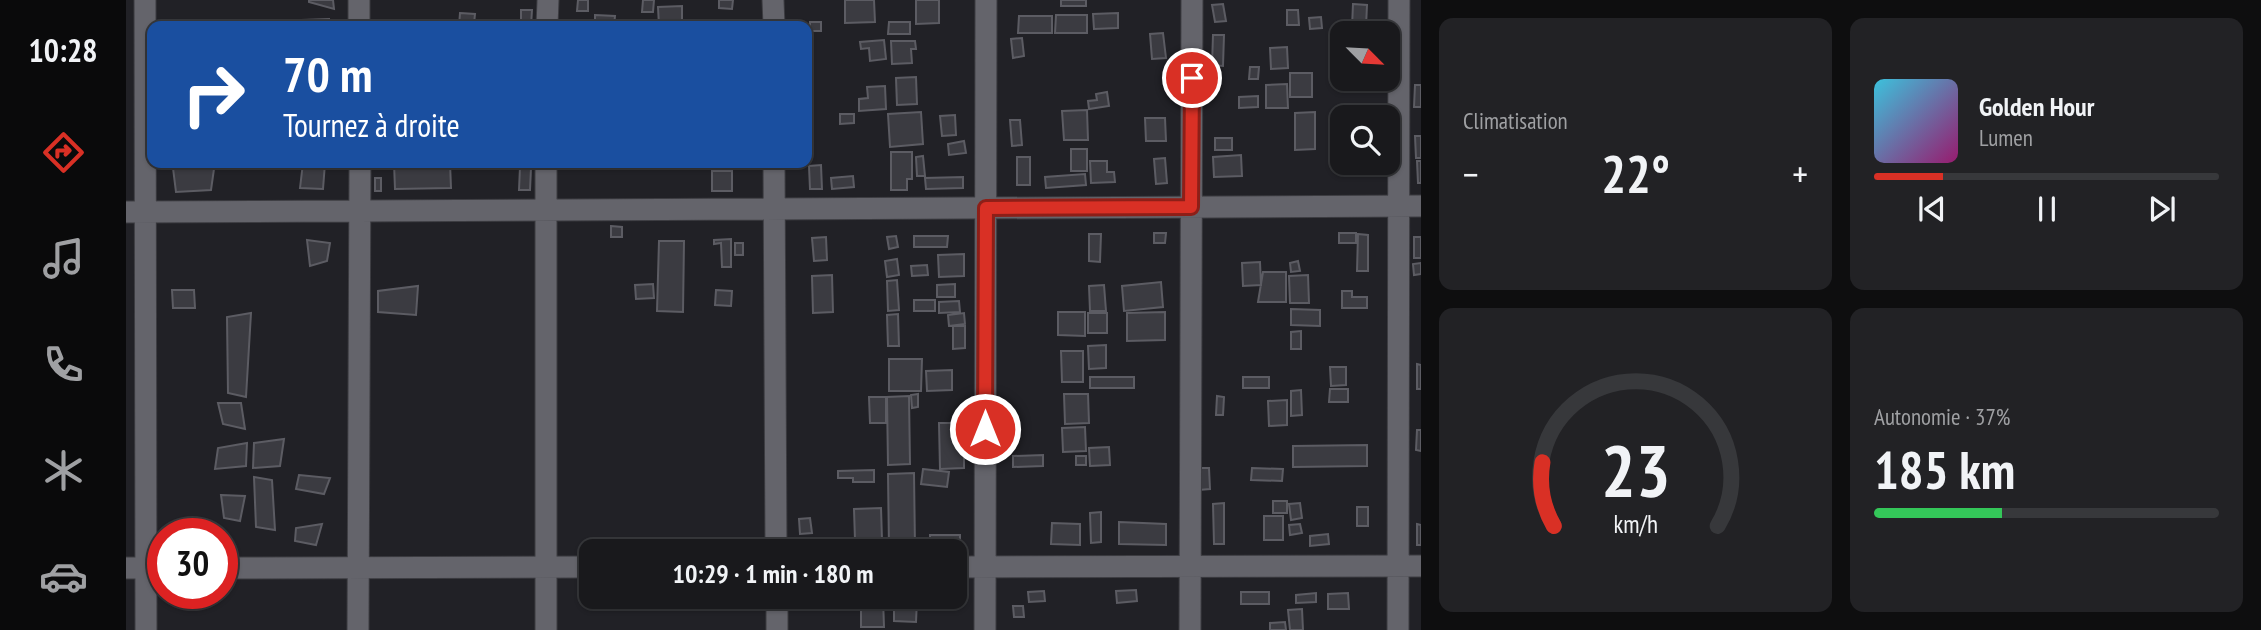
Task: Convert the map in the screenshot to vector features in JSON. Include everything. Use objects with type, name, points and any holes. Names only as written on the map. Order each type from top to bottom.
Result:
[{"type":"street","points":[[145,0],[136,212],[146,630]]},
{"type":"street","points":[[359,0],[359,21]]},
{"type":"street","points":[[547,21],[548,0]]},
{"type":"street","points":[[773,0],[774,21]]},
{"type":"street","points":[[985,630],[986,0]]},
{"type":"street","points":[[1190,630],[1192,0]]},
{"type":"street","points":[[1398,630],[1399,0]]},
{"type":"street","points":[[358,630],[359,168]]},
{"type":"street","points":[[546,630],[547,168]]},
{"type":"street","points":[[774,168],[776,539]]},
{"type":"street","points":[[136,212],[1421,206]]},
{"type":"street","points":[[967,567],[1421,566]]},
{"type":"street","points":[[238,568],[579,567]]},
{"type":"street","points":[[777,609],[777,630]]},
{"type":"building","points":[[333,0],[334,9],[309,2]]},
{"type":"building","points":[[578,0],[588,0],[588,11],[577,11]]},
{"type":"building","points":[[643,0],[654,0],[653,12],[642,12]]},
{"type":"building","points":[[719,0],[733,0],[732,9],[719,8]]},
{"type":"building","points":[[845,0],[874,0],[875,22],[845,23]]},
{"type":"building","points":[[916,0],[939,0],[939,23],[916,24]]},
{"type":"building","points":[[1061,0],[1086,0],[1086,6],[1061,6]]},
{"type":"building","points":[[1223,4],[1226,21],[1215,22],[1212,5]]},
{"type":"building","points":[[1353,4],[1367,5],[1366,21],[1352,21]]},
{"type":"building","points":[[682,6],[682,21],[659,21],[658,7]]},
{"type":"building","points":[[521,10],[532,10],[531,21],[521,21]]},
{"type":"building","points":[[1287,10],[1298,10],[1299,25],[1287,25]]},
{"type":"building","points":[[460,13],[475,14],[474,21],[459,21]]},
{"type":"building","points":[[1118,13],[1118,28],[1094,29],[1093,14]]},
{"type":"building","points":[[595,15],[615,16],[614,21],[595,21]]},
{"type":"building","points":[[1056,15],[1087,15],[1087,33],[1055,33]]},
{"type":"building","points":[[1019,16],[1052,16],[1052,33],[1018,33]]},
{"type":"building","points":[[1321,17],[1322,28],[1310,29],[1309,18]]},
{"type":"building","points":[[329,19],[329,21],[302,21]]},
{"type":"building","points":[[812,22],[821,22],[821,31],[812,31]]},
{"type":"building","points":[[889,22],[910,22],[910,34],[888,34]]},
{"type":"building","points":[[1163,33],[1166,58],[1152,59],[1150,34]]},
{"type":"building","points":[[1213,35],[1224,35],[1223,66],[1212,65]]},
{"type":"building","points":[[1022,38],[1024,56],[1013,58],[1011,39]]},
{"type":"building","points":[[884,40],[886,59],[870,61],[869,48],[861,49],[860,42]]},
{"type":"building","points":[[891,41],[915,41],[916,49],[911,49],[912,63],[892,64]]},
{"type":"building","points":[[1287,47],[1288,68],[1271,69],[1270,48]]},
{"type":"building","points":[[1250,67],[1259,67],[1258,79],[1249,79]]},
{"type":"building","points":[[1290,73],[1312,73],[1312,97],[1290,97]]},
{"type":"building","points":[[916,77],[917,104],[897,105],[896,78]]},
{"type":"building","points":[[1287,84],[1288,108],[1266,108],[1266,85]]},
{"type":"building","points":[[1415,85],[1421,85],[1421,107],[1414,107]]},
{"type":"building","points":[[885,86],[886,109],[859,111],[859,99],[868,98],[867,87]]},
{"type":"building","points":[[1107,92],[1109,106],[1089,109],[1088,101],[1097,100],[1096,94]]},
{"type":"building","points":[[1258,96],[1258,107],[1239,108],[1239,97]]},
{"type":"building","points":[[1087,110],[1088,140],[1064,140],[1062,111]]},
{"type":"building","points":[[921,112],[923,144],[890,147],[888,114]]},
{"type":"building","points":[[1315,112],[1315,149],[1295,150],[1295,113]]},
{"type":"building","points":[[840,114],[854,114],[854,123],[840,124]]},
{"type":"building","points":[[955,115],[956,135],[942,136],[940,116]]},
{"type":"building","points":[[1145,118],[1165,118],[1166,141],[1146,141]]},
{"type":"building","points":[[1010,120],[1020,120],[1022,145],[1012,146]]},
{"type":"building","points":[[1415,136],[1421,136],[1421,158],[1416,158]]},
{"type":"building","points":[[1215,138],[1232,138],[1232,150],[1215,150]]},
{"type":"building","points":[[964,141],[966,153],[949,155],[948,144]]},
{"type":"building","points":[[1071,149],[1087,149],[1087,171],[1071,171]]},
{"type":"building","points":[[891,152],[912,152],[912,179],[907,179],[907,190],[891,190]]},
{"type":"building","points":[[1241,155],[1242,176],[1214,177],[1213,157]]},
{"type":"building","points":[[923,156],[925,176],[917,176],[916,157]]},
{"type":"building","points":[[1017,157],[1030,157],[1030,185],[1017,185]]},
{"type":"building","points":[[1165,158],[1167,183],[1156,184],[1154,159]]},
{"type":"building","points":[[1090,161],[1107,161],[1107,172],[1114,172],[1115,182],[1091,183]]},
{"type":"building","points":[[1417,161],[1421,161],[1421,183],[1418,183]]},
{"type":"building","points":[[821,165],[822,189],[810,189],[809,168]]},
{"type":"building","points":[[173,168],[214,169],[211,190],[176,192]]},
{"type":"building","points":[[302,168],[325,168],[323,189],[300,188]]},
{"type":"building","points":[[394,168],[450,168],[451,188],[395,189]]},
{"type":"building","points":[[520,168],[531,168],[530,190],[519,190]]},
{"type":"building","points":[[712,171],[732,171],[732,191],[712,191]]},
{"type":"building","points":[[1085,174],[1086,185],[1046,188],[1045,177]]},
{"type":"building","points":[[853,176],[854,187],[832,189],[831,178]]},
{"type":"building","points":[[963,177],[963,188],[926,189],[925,178]]},
{"type":"building","points":[[375,178],[381,178],[381,191],[375,191]]},
{"type":"building","points":[[611,226],[622,227],[622,237],[611,237]]},
{"type":"building","points":[[1154,233],[1166,233],[1165,243],[1154,243]]},
{"type":"building","points":[[1339,233],[1356,233],[1356,243],[1339,243]]},
{"type":"building","points":[[1089,234],[1101,234],[1100,262],[1089,261]]},
{"type":"building","points":[[1358,234],[1368,235],[1368,271],[1357,271]]},
{"type":"building","points":[[896,236],[898,247],[889,249],[887,237]]},
{"type":"building","points":[[914,236],[948,236],[947,247],[914,247]]},
{"type":"building","points":[[826,237],[827,260],[814,261],[812,238]]},
{"type":"building","points":[[1414,237],[1421,237],[1421,258],[1414,258]]},
{"type":"building","points":[[731,239],[731,267],[722,267],[721,243],[714,244],[714,240]]},
{"type":"building","points":[[307,240],[330,243],[327,261],[310,266]]},
{"type":"building","points":[[659,241],[684,241],[683,312],[657,311]]},
{"type":"building","points":[[735,243],[743,243],[743,255],[735,255]]},
{"type":"building","points":[[964,254],[964,276],[939,277],[938,255]]},
{"type":"building","points":[[897,259],[899,275],[887,277],[885,261]]},
{"type":"building","points":[[1298,261],[1300,271],[1291,272],[1290,263]]},
{"type":"building","points":[[1260,262],[1261,285],[1243,286],[1242,263]]},
{"type":"building","points":[[1421,263],[1421,274],[1414,275],[1413,264]]},
{"type":"building","points":[[927,265],[928,275],[912,276],[911,266]]},
{"type":"building","points":[[1263,272],[1286,272],[1286,302],[1258,302]]},
{"type":"building","points":[[832,275],[833,312],[813,313],[812,276]]},
{"type":"building","points":[[1308,275],[1309,303],[1290,303],[1289,276]]},
{"type":"building","points":[[897,280],[899,310],[888,311],[887,281]]},
{"type":"building","points":[[1161,282],[1163,307],[1124,311],[1122,286]]},
{"type":"building","points":[[653,284],[654,298],[636,299],[635,285]]},
{"type":"building","points":[[955,284],[955,297],[937,297],[937,285]]},
{"type":"building","points":[[1104,285],[1106,311],[1090,311],[1089,286]]},
{"type":"building","points":[[418,286],[416,315],[378,312],[378,291]]},
{"type":"building","points":[[172,290],[194,290],[195,308],[173,308]]},
{"type":"building","points":[[716,290],[732,291],[731,306],[715,305]]},
{"type":"building","points":[[1342,291],[1352,291],[1352,297],[1367,297],[1367,308],[1342,308]]},
{"type":"building","points":[[914,300],[935,300],[935,311],[914,311]]},
{"type":"building","points":[[959,301],[960,312],[939,313],[939,302]]},
{"type":"building","points":[[1291,309],[1320,310],[1320,326],[1291,325]]},
{"type":"building","points":[[1058,312],[1085,312],[1085,336],[1058,335]]},
{"type":"building","points":[[1165,312],[1165,340],[1127,341],[1127,313]]},
{"type":"building","points":[[251,313],[246,397],[228,393],[227,317]]},
{"type":"building","points":[[964,313],[965,324],[949,326],[948,315]]},
{"type":"building","points":[[1088,313],[1107,313],[1107,333],[1088,333]]},
{"type":"building","points":[[898,314],[899,346],[888,346],[887,315]]},
{"type":"building","points":[[953,326],[965,326],[965,348],[953,349]]},
{"type":"building","points":[[1301,331],[1301,349],[1291,349],[1291,332]]},
{"type":"building","points":[[1106,345],[1106,368],[1089,369],[1088,346]]},
{"type":"building","points":[[1061,351],[1083,351],[1083,382],[1062,382]]},
{"type":"building","points":[[889,359],[922,359],[921,391],[889,391]]},
{"type":"building","points":[[1417,364],[1421,365],[1421,389],[1417,389]]},
{"type":"building","points":[[1330,367],[1346,367],[1346,385],[1331,386]]},
{"type":"building","points":[[952,370],[952,390],[927,391],[926,371]]},
{"type":"building","points":[[1090,377],[1134,377],[1134,388],[1090,388]]},
{"type":"building","points":[[1243,377],[1269,377],[1269,388],[1243,388]]},
{"type":"building","points":[[1330,389],[1348,389],[1348,402],[1329,402]]},
{"type":"building","points":[[1301,390],[1302,415],[1291,416],[1291,391]]},
{"type":"building","points":[[918,394],[918,407],[912,408],[911,395]]},
{"type":"building","points":[[1064,394],[1088,394],[1089,423],[1065,424]]},
{"type":"building","points":[[909,396],[910,464],[888,465],[887,397]]},
{"type":"building","points":[[1217,396],[1224,397],[1223,415],[1216,415]]},
{"type":"building","points":[[869,397],[886,397],[886,423],[870,423]]},
{"type":"building","points":[[1287,400],[1287,425],[1269,426],[1268,401]]},
{"type":"building","points":[[218,403],[241,403],[245,429],[223,424]]},
{"type":"building","points":[[939,423],[964,423],[964,468],[940,469]]},
{"type":"building","points":[[1085,427],[1086,451],[1063,452],[1062,428]]},
{"type":"building","points":[[1417,430],[1421,430],[1421,451],[1416,450]]},
{"type":"building","points":[[284,439],[280,466],[253,468],[254,443]]},
{"type":"building","points":[[247,443],[246,466],[215,469],[218,448]]},
{"type":"building","points":[[1367,445],[1367,466],[1293,467],[1293,446]]},
{"type":"building","points":[[1109,447],[1110,465],[1090,466],[1089,448]]},
{"type":"building","points":[[1043,455],[1043,466],[1013,467],[1013,456]]},
{"type":"building","points":[[1076,456],[1086,456],[1086,465],[1076,465]]},
{"type":"building","points":[[1198,468],[1209,468],[1210,489],[1199,490]]},
{"type":"building","points":[[1252,468],[1283,469],[1282,481],[1251,480]]},
{"type":"building","points":[[923,469],[949,472],[947,487],[921,484]]},
{"type":"building","points":[[874,470],[874,482],[853,482],[853,478],[838,478],[838,471]]},
{"type":"building","points":[[914,473],[915,539],[889,539],[888,474]]},
{"type":"building","points":[[299,475],[330,478],[324,494],[296,489]]},
{"type":"building","points":[[254,477],[272,480],[275,530],[256,527]]},
{"type":"building","points":[[221,495],[245,496],[240,521],[238,518],[224,518]]},
{"type":"building","points":[[1273,501],[1287,501],[1287,513],[1273,513]]},
{"type":"building","points":[[1224,503],[1224,544],[1214,544],[1213,504]]},
{"type":"building","points":[[1300,503],[1302,518],[1291,520],[1289,504]]},
{"type":"building","points":[[1357,507],[1368,507],[1368,526],[1357,526]]},
{"type":"building","points":[[881,508],[882,539],[855,539],[854,509]]},
{"type":"building","points":[[1101,512],[1101,542],[1091,543],[1090,513]]},
{"type":"building","points":[[1264,516],[1283,516],[1283,540],[1264,540]]},
{"type":"building","points":[[810,518],[812,533],[800,534],[799,519]]},
{"type":"building","points":[[1119,522],[1166,524],[1166,545],[1119,544]]},
{"type":"building","points":[[1052,523],[1080,524],[1080,545],[1051,544]]},
{"type":"building","points":[[322,524],[316,545],[295,541],[296,528]]},
{"type":"building","points":[[1300,524],[1302,533],[1290,535],[1289,525]]},
{"type":"building","points":[[1417,524],[1421,525],[1421,545],[1417,545]]},
{"type":"building","points":[[1328,534],[1329,544],[1310,546],[1310,536]]},
{"type":"building","points":[[930,535],[960,535],[960,539],[930,539]]},
{"type":"building","points":[[1136,590],[1137,601],[1117,603],[1116,591]]},
{"type":"building","points":[[1044,591],[1045,601],[1029,602],[1028,592]]},
{"type":"building","points":[[1241,592],[1269,592],[1269,604],[1241,604]]},
{"type":"building","points":[[1316,593],[1316,602],[1296,603],[1296,595]]},
{"type":"building","points":[[1348,593],[1349,609],[1328,609],[1328,594]]},
{"type":"building","points":[[1013,606],[1023,606],[1024,617],[1014,617]]},
{"type":"building","points":[[861,609],[883,609],[884,627],[861,627]]},
{"type":"building","points":[[894,609],[917,609],[916,622],[894,621]]},
{"type":"building","points":[[1302,609],[1303,630],[1290,630],[1288,610]]},
{"type":"building","points":[[1285,622],[1286,630],[1270,630],[1270,623]]},
{"type":"route","points":[[985,429],[986,208],[1191,207],[1192,78]]}]
